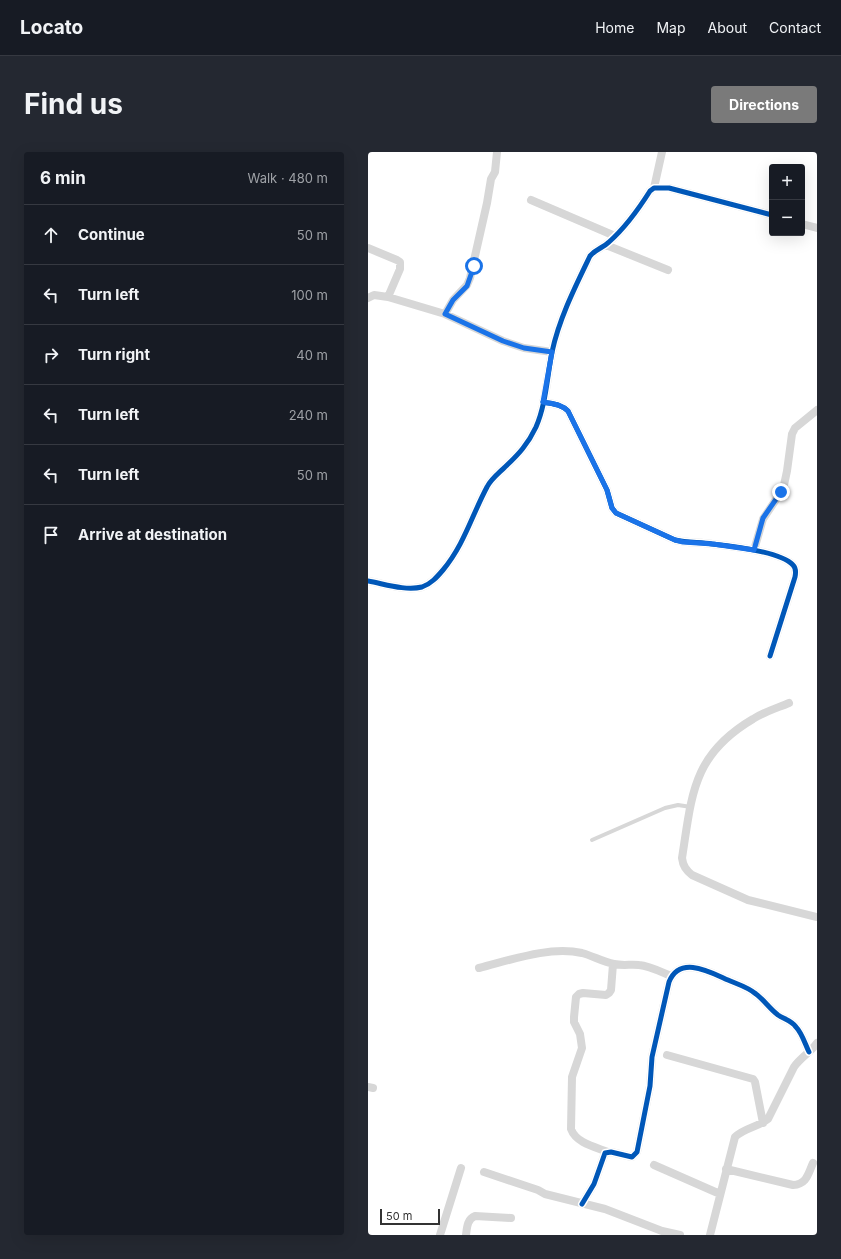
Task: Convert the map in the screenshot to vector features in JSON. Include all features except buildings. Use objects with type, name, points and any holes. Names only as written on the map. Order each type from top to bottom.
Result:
[{"type":"street","points":[[445,314],[453,300],[467,286],[470,278],[491,179],[495,172],[497,152]]},
{"type":"street","points":[[368,581],[400,587],[412,588],[422,586],[431,582],[440,574],[452,559],[463,540],[488,484],[530,441],[537,424],[543,402],[558,326],[590,256],[595,251],[606,245],[631,220],[650,191],[654,188],[662,152]]},
{"type":"street","points":[[654,188],[669,188],[769,214]]},
{"type":"street","points":[[531,200],[615,236]]},
{"type":"street","points":[[805,225],[817,228]]},
{"type":"street","points":[[606,245],[668,270]]},
{"type":"street","points":[[368,248],[400,262],[400,269],[388,297]]},
{"type":"street","points":[[368,298],[374,295],[388,297],[445,314],[503,341],[524,348],[552,352]]},
{"type":"street","points":[[543,402],[557,404],[568,411],[607,490],[612,508],[616,513],[675,540],[764,552],[786,560],[793,565],[796,571],[796,577],[770,656]]},
{"type":"street","points":[[754,550],[763,518],[781,492],[784,485],[792,434],[795,428],[817,410]]},
{"type":"street","points":[[789,703],[754,718],[723,741],[712,753],[702,768],[696,782],[690,807],[682,858],[683,865],[692,875],[748,900],[817,917]]},
{"type":"street","points":[[479,968],[554,951],[567,951],[583,953],[614,964],[640,965],[671,976]]},
{"type":"street","points":[[614,964],[611,990],[609,993],[606,995],[583,993],[576,997],[574,1022],[580,1034],[582,1048],[572,1077],[571,1129],[576,1138],[582,1141],[608,1152],[632,1157],[637,1152],[650,1086],[652,1057],[669,982],[671,976],[678,970],[684,968],[698,968],[707,970],[746,987],[755,993],[780,1016],[796,1026],[809,1052]]},
{"type":"street","points":[[710,1235],[735,1137],[744,1130],[763,1123],[768,1119],[794,1067],[799,1060],[817,1043]]},
{"type":"street","points":[[667,1055],[753,1079],[755,1082],[763,1123]]},
{"type":"street","points":[[582,1204],[594,1184],[603,1156],[608,1152]]},
{"type":"street","points":[[726,1169],[793,1185],[799,1185],[803,1183],[813,1163]]},
{"type":"street","points":[[654,1165],[720,1194]]},
{"type":"street","points":[[440,1235],[461,1168]]},
{"type":"street","points":[[484,1172],[538,1190],[545,1194],[615,1212],[662,1231],[680,1235]]},
{"type":"street","points":[[466,1235],[468,1223],[471,1217],[511,1218]]},
{"type":"lane","points":[[592,840],[665,808],[678,806],[690,807]]},
{"type":"cycle path","points":[[368,581],[402,588],[422,587],[434,580],[443,570],[457,550],[489,484],[495,476],[515,458],[530,439],[536,427],[542,409],[552,352],[559,327],[568,303],[590,256],[595,251],[607,244],[621,230],[636,212],[650,191],[654,188],[669,188],[769,214]]},
{"type":"cycle path","points":[[543,402],[560,406],[568,411],[607,490],[612,508],[616,513],[675,540],[755,550],[787,560],[795,567],[795,577],[770,656]]},
{"type":"cycle path","points":[[582,1204],[594,1184],[605,1153],[611,1152],[632,1157],[637,1152],[650,1086],[652,1057],[669,982],[674,974],[680,969],[688,967],[704,970],[753,992],[778,1015],[798,1029],[809,1052]]},
{"type":"route","points":[[474,266],[467,286],[453,300],[445,314],[503,341],[524,348],[552,352],[543,402],[557,404],[568,411],[607,490],[612,508],[616,513],[675,540],[754,550],[763,518],[781,492]]}]
